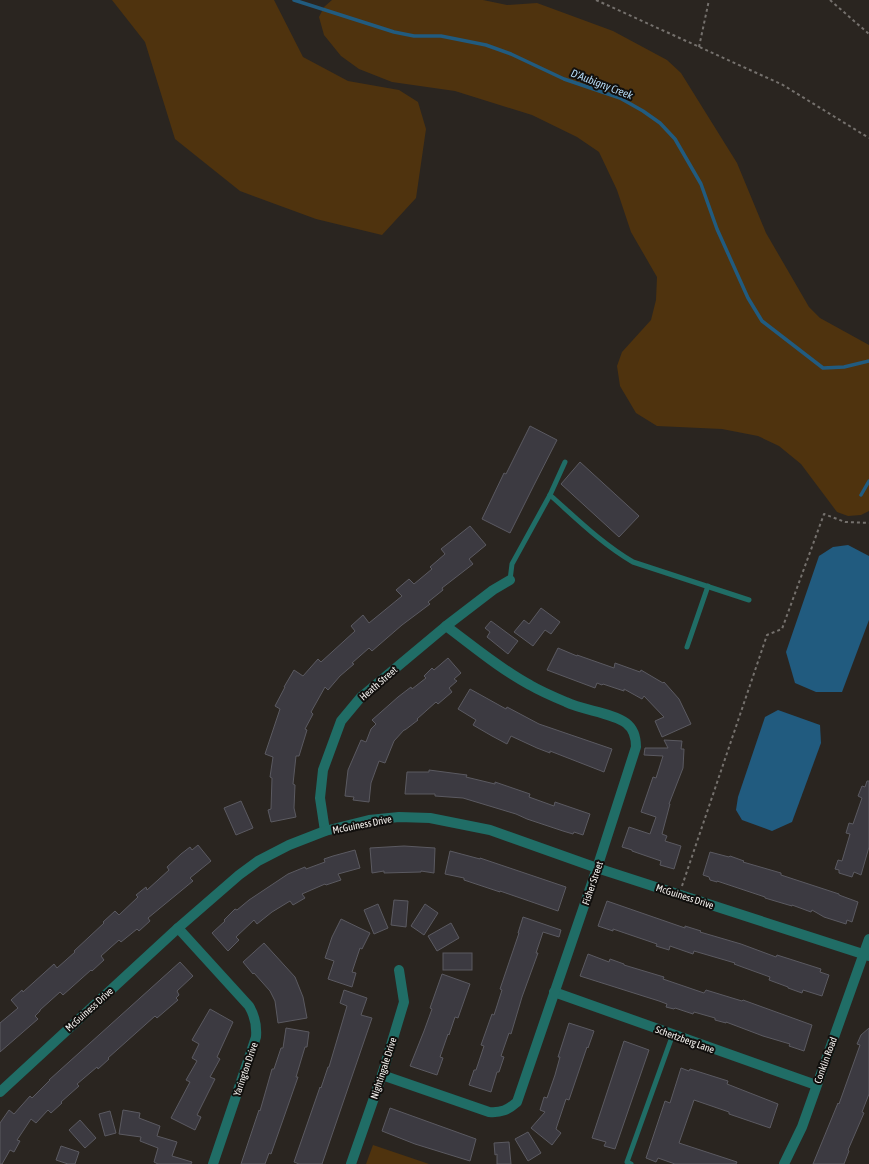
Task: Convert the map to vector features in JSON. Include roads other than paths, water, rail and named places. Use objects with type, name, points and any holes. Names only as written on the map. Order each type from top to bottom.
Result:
[{"type":"street","name":"Heath Street","points":[[325,831],[320,798],[323,770],[341,721],[361,696],[446,626],[493,590],[510,580]]},
{"type":"street","name":"Fisher Street","points":[[382,1075],[489,1112],[498,1113],[504,1111],[517,1102],[597,868],[636,747],[636,738],[626,723],[619,719],[572,705],[530,685],[494,662],[446,626]]},
{"type":"street","name":"McGuiness Drive","points":[[0,1092],[178,928],[239,875],[258,861],[289,845],[325,831],[369,820],[399,817],[430,818],[490,830],[597,868],[866,955]]},
{"type":"street","name":"Yarington Drive","points":[[178,928],[249,1006],[255,1015],[257,1026],[256,1037],[213,1164]]},
{"type":"street","name":"Conklin Road","points":[[784,1164],[802,1127],[866,955],[869,939]]},
{"type":"street","name":"Nightingale Drive","points":[[351,1164],[382,1075],[404,1002],[399,970]]},
{"type":"street","name":"Schertzberg Lane","points":[[554,992],[816,1086]]},
{"type":"lane","points":[[510,580],[512,564],[550,495],[565,462]]},
{"type":"lane","points":[[550,495],[620,554],[644,566],[750,600]]},
{"type":"lane","points":[[687,647],[708,586]]},
{"type":"lane","points":[[631,1164],[627,1162],[673,1034]]},
{"type":"water","points":[[848,545],[869,556],[869,620],[842,692],[816,692],[795,683],[786,652],[819,556],[833,547]]},
{"type":"water","points":[[778,710],[820,725],[821,743],[792,822],[772,831],[742,820],[736,810],[738,797],[765,717]]},
{"type":"waterway","name":"D'Aubigny Creek","points":[[294,0],[394,32],[414,36],[441,36],[486,45],[511,54],[564,79],[620,98],[643,111],[660,123],[675,139],[701,184],[717,229],[748,298],[762,321],[823,368],[844,367],[869,361]]},
{"type":"waterway","points":[[861,495],[869,481]]}]
